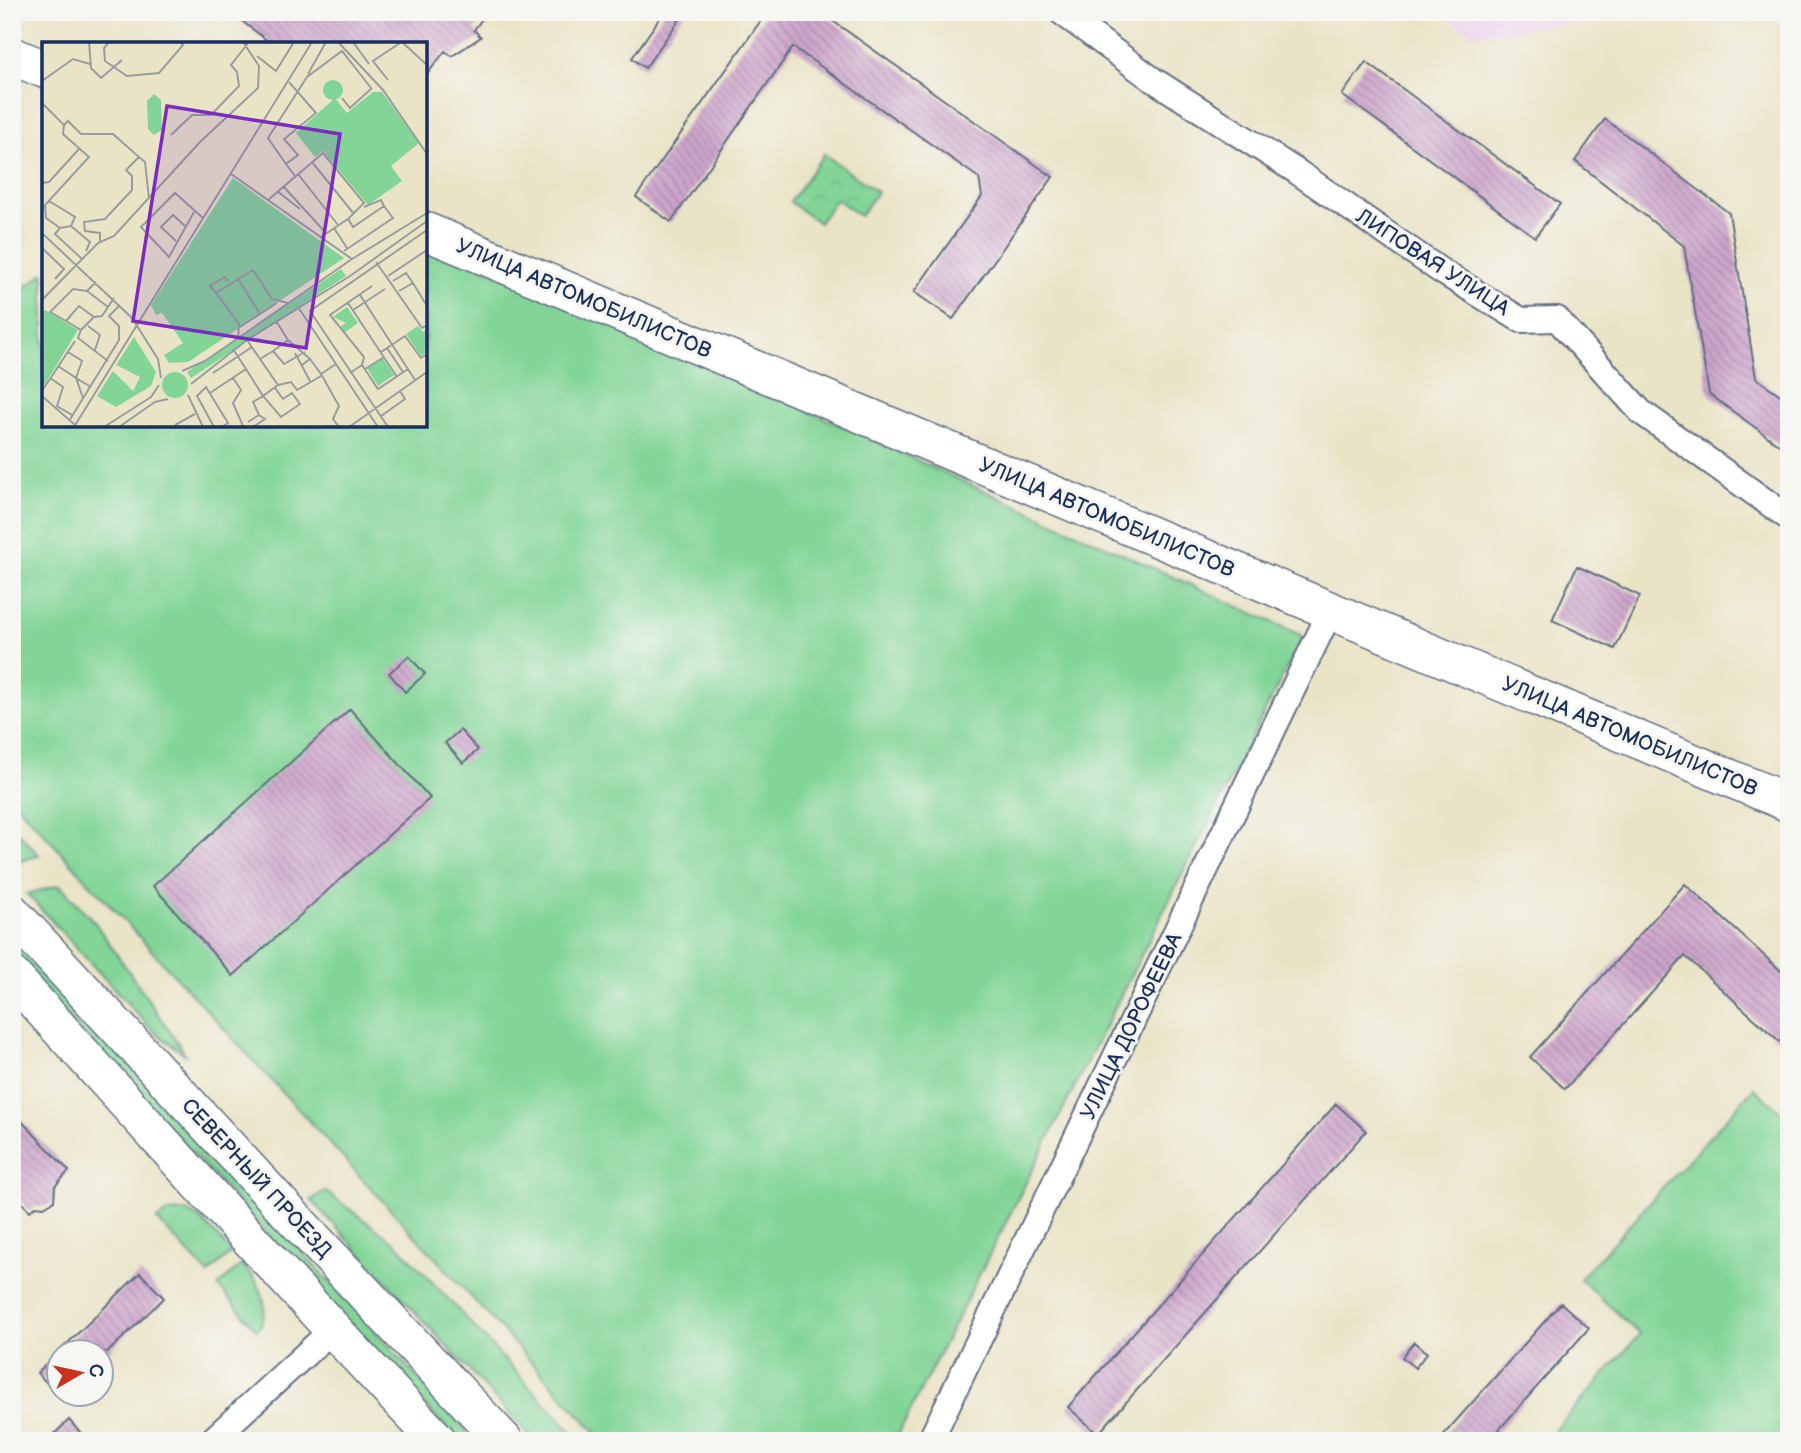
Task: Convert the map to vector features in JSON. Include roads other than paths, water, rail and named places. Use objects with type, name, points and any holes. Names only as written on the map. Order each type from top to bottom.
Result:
[{"type":"street","name":"ЛИПОВАЯ УЛИЦА","points":[[1061,12],[1152,79],[1296,171],[1441,271],[1521,320],[1557,319],[1642,412],[1789,518]]},
{"type":"street","points":[[12,57],[42,68]]},
{"type":"street","name":"УЛИЦА АВТОМОБИЛИСТОВ","points":[[427,232],[1789,803]]},
{"type":"street","name":"УЛИЦА ДОРОФЕЕВА","points":[[929,1441],[1331,610]]},
{"type":"street","name":"СЕВЕРНЫЙ ПРОЕЗД","points":[[12,913],[503,1441]]},
{"type":"street","points":[[12,976],[332,1330],[438,1441]]},
{"type":"street","points":[[211,1441],[332,1330]]}]
